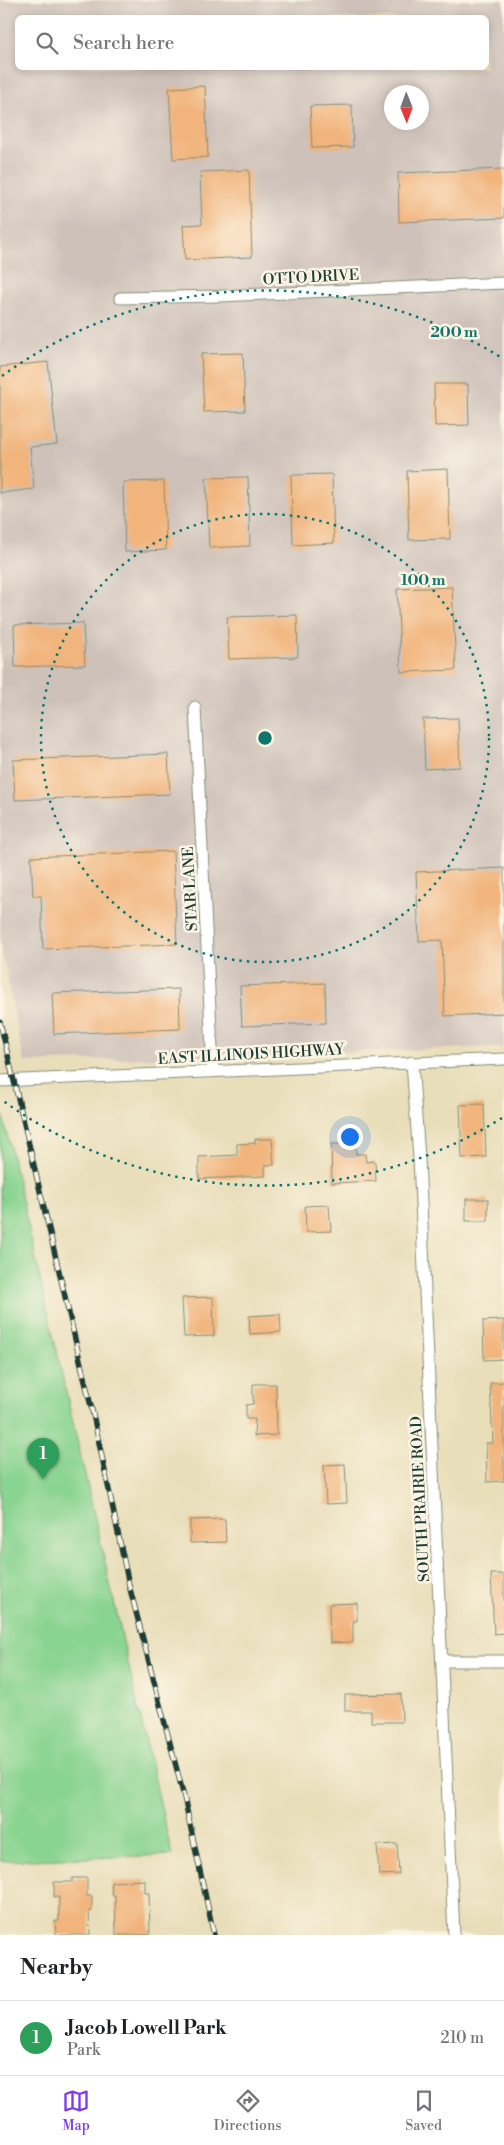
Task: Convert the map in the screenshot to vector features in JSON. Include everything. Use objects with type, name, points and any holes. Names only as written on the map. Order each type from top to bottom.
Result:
[{"type":"street","name":"OTTO DRIVE","points":[[120,298],[221,296],[504,283]]},
{"type":"street","name":"STAR LANE","points":[[195,707],[213,1070]]},
{"type":"street","name":"EAST ILLINOIS HIGHWAY","points":[[0,1081],[213,1070],[504,1059]]},
{"type":"street","name":"SOUTH PRAIRIE ROAD","points":[[412,1062],[419,1158],[454,1935]]},
{"type":"street","points":[[443,1662],[504,1661]]},
{"type":"shaded area","points":[[0,0],[504,0],[504,1047],[24,1062],[0,943]]},
{"type":"green space","points":[[0,1103],[172,1855],[0,1861]]},
{"type":"building","points":[[205,86],[208,157],[173,159],[169,88]]},
{"type":"building","points":[[352,105],[353,147],[312,148],[310,106]]},
{"type":"building","points":[[504,169],[504,218],[399,222],[398,173]]},
{"type":"building","points":[[249,170],[252,257],[185,260],[183,225],[202,224],[200,172]]},
{"type":"building","points":[[243,353],[245,411],[204,412],[201,354]]},
{"type":"building","points":[[48,362],[57,444],[30,447],[34,489],[0,493],[0,367]]},
{"type":"building","points":[[434,384],[468,384],[469,425],[435,426]]},
{"type":"building","points":[[448,469],[450,539],[409,540],[407,471]]},
{"type":"building","points":[[332,474],[334,543],[293,545],[291,475]]},
{"type":"building","points":[[248,477],[250,546],[209,548],[206,478]]},
{"type":"building","points":[[164,481],[166,550],[125,552],[123,482]]},
{"type":"building","points":[[452,587],[456,670],[401,672],[397,589]]},
{"type":"building","points":[[297,615],[298,657],[229,659],[227,617]]},
{"type":"building","points":[[83,623],[85,665],[15,667],[14,625]]},
{"type":"building","points":[[458,718],[460,767],[425,769],[423,719]]},
{"type":"building","points":[[168,754],[170,794],[15,800],[13,760]]},
{"type":"building","points":[[173,851],[177,944],[43,949],[41,896],[33,896],[31,857]]},
{"type":"building","points":[[504,868],[504,1013],[445,1016],[442,940],[419,941],[416,872]]},
{"type":"building","points":[[325,983],[326,1023],[242,1026],[240,986]]},
{"type":"building","points":[[179,989],[180,1029],[54,1034],[52,993]]},
{"type":"building","points":[[484,1104],[486,1157],[462,1158],[460,1105]]},
{"type":"building","points":[[255,1139],[272,1139],[274,1165],[265,1165],[265,1176],[199,1179],[199,1157],[237,1155],[237,1144],[255,1143]]},
{"type":"building","points":[[331,1144],[356,1144],[356,1154],[365,1154],[366,1162],[375,1161],[376,1181],[332,1183]]},
{"type":"building","points":[[466,1199],[488,1199],[488,1221],[466,1221]]},
{"type":"building","points":[[329,1205],[331,1231],[306,1232],[305,1206]]},
{"type":"building","points":[[213,1297],[214,1336],[184,1337],[182,1298]]},
{"type":"building","points":[[280,1314],[281,1332],[250,1334],[249,1316]]},
{"type":"building","points":[[504,1320],[504,1359],[484,1360],[483,1321]]},
{"type":"building","points":[[504,1382],[504,1481],[487,1482],[486,1443],[493,1443],[490,1383]]},
{"type":"building","points":[[253,1384],[276,1384],[277,1435],[254,1436],[255,1419],[246,1419],[246,1405],[253,1404]]},
{"type":"building","points":[[345,1464],[347,1503],[326,1504],[324,1465]]},
{"type":"building","points":[[225,1519],[226,1542],[190,1543],[190,1520]]},
{"type":"building","points":[[491,1574],[504,1574],[504,1633],[494,1634]]},
{"type":"building","points":[[357,1603],[357,1621],[353,1621],[353,1642],[330,1643],[329,1604]]},
{"type":"building","points":[[401,1694],[402,1722],[371,1722],[371,1711],[345,1711],[345,1695]]},
{"type":"building","points":[[397,1844],[399,1874],[379,1875],[377,1845]]},
{"type":"building","points":[[72,1878],[87,1878],[87,1896],[92,1896],[92,1911],[89,1911],[90,1935],[56,1935],[55,1921],[59,1921],[59,1897],[54,1897],[54,1882],[72,1882]]},
{"type":"building","points":[[145,1880],[145,1893],[149,1893],[150,1935],[116,1935],[115,1895],[112,1895],[111,1882]]},
{"type":"railway","points":[[0,1022],[94,1419],[129,1585],[184,1797],[214,1935]]},
{"type":"place","name":"Jacob Lowell Park","points":[[43,1479]]}]
